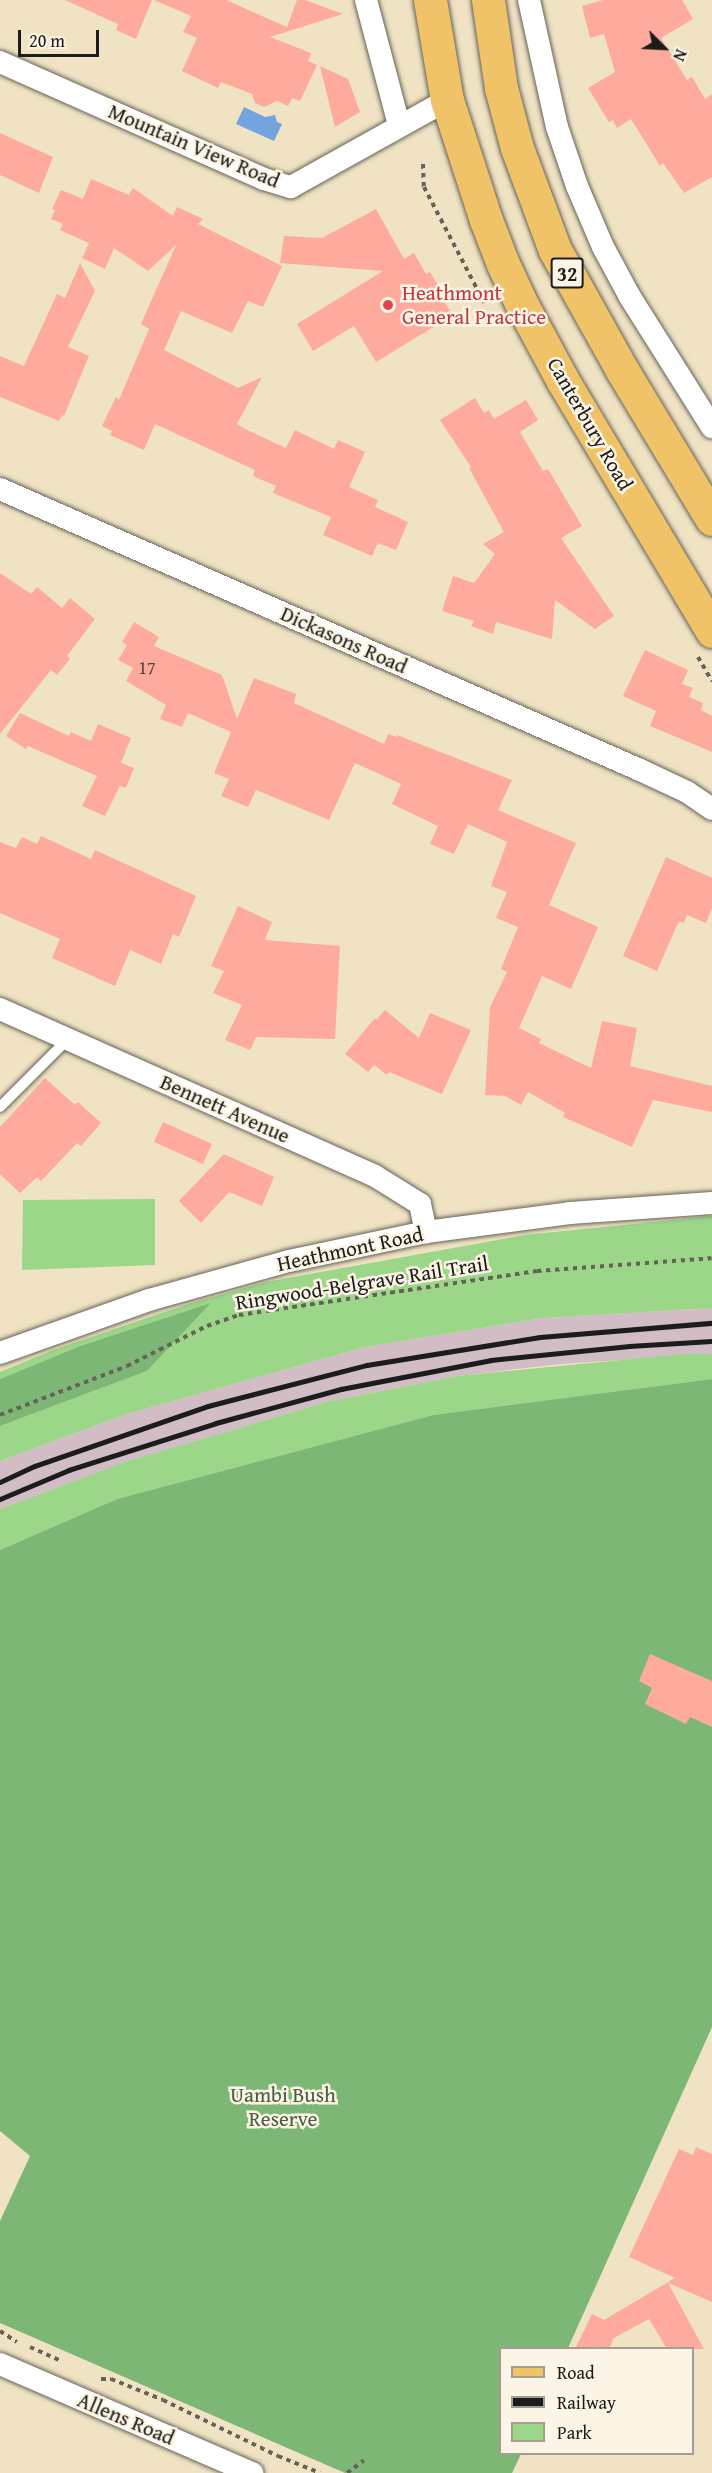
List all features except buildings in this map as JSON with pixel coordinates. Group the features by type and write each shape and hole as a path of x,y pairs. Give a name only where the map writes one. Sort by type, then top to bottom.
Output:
{"main road":[{"name":"Canterbury Road","path":"430,0 447,100 486,220 521,303 563,381 712,631"},
{"name":"32","path":"488,0 501,88 517,148 555,250 602,336 712,519"}],"street":[{"path":"366,0 399,125"},
{"path":"529,0 557,127 585,206 603,247 630,297 712,427"},
{"name":"Mountain View Road","path":"0,62 264,179 291,187 447,100"},
{"name":"Dickasons Road","path":"0,489 687,792 712,809"},
{"name":"Dickasons Road","path":"687,792 712,795"},
{"name":"Bennett Avenue","path":"0,1009 375,1176 420,1204 426,1232"},
{"name":"Heathmont Road","path":"0,1353 149,1300 289,1261 426,1232 570,1213 712,1203"},
{"name":"Allens Road","path":"0,2364 252,2473"}],"lane":[{"path":"0,1107 68,1039"}],"path":[{"name":"Ringwood-Belgrave Rail Trail","path":"0,1415 127,1366 207,1326 238,1315 281,1311 537,1271 712,1258"},
{"path":"0,2331 20,2343 67,2363"},
{"path":"94,2376 111,2379 164,2400 278,2456 320,2473"},
{"path":"346,2473 364,2460"}],"shaded area":[{"path":"712,1308 712,1354 561,1364 457,1376 326,1402 126,1462 0,1509 0,1461 127,1414 365,1347 543,1318"}],"green space":[{"path":"155,1199 155,1265 22,1270 23,1200"},
{"path":"712,1216 712,1308 543,1318 365,1347 127,1414 0,1461 0,1426 147,1371 210,1304 80,1346 0,1379 0,1372 53,1350 188,1304 266,1282 525,1235"},
{"path":"211,1303 147,1371 0,1426 0,1379 80,1346"},
{"path":"683,1354 712,1354 712,1379 433,1415 117,1499 0,1550 0,1509 125,1462 326,1402 457,1376"},
{"name":"Uambi Bush Reserve","path":"712,1379 712,2027 568,2347 499,2347 499,2455 521,2455 512,2473 345,2473 0,2323 0,2221 30,2156 0,2131 0,1550 117,1499 433,1415"}],"water":[{"path":"244,107 265,117 275,115 277,122 282,124 274,141 236,124"}],"railway":[{"path":"0,1482 35,1466 208,1406 367,1365 540,1337 712,1323"},
{"path":"0,1499 69,1470 216,1423 341,1389 491,1360 629,1346 712,1341"}],"place":[{"name":"Heathmont General Practice","path":"388,305"}]}
